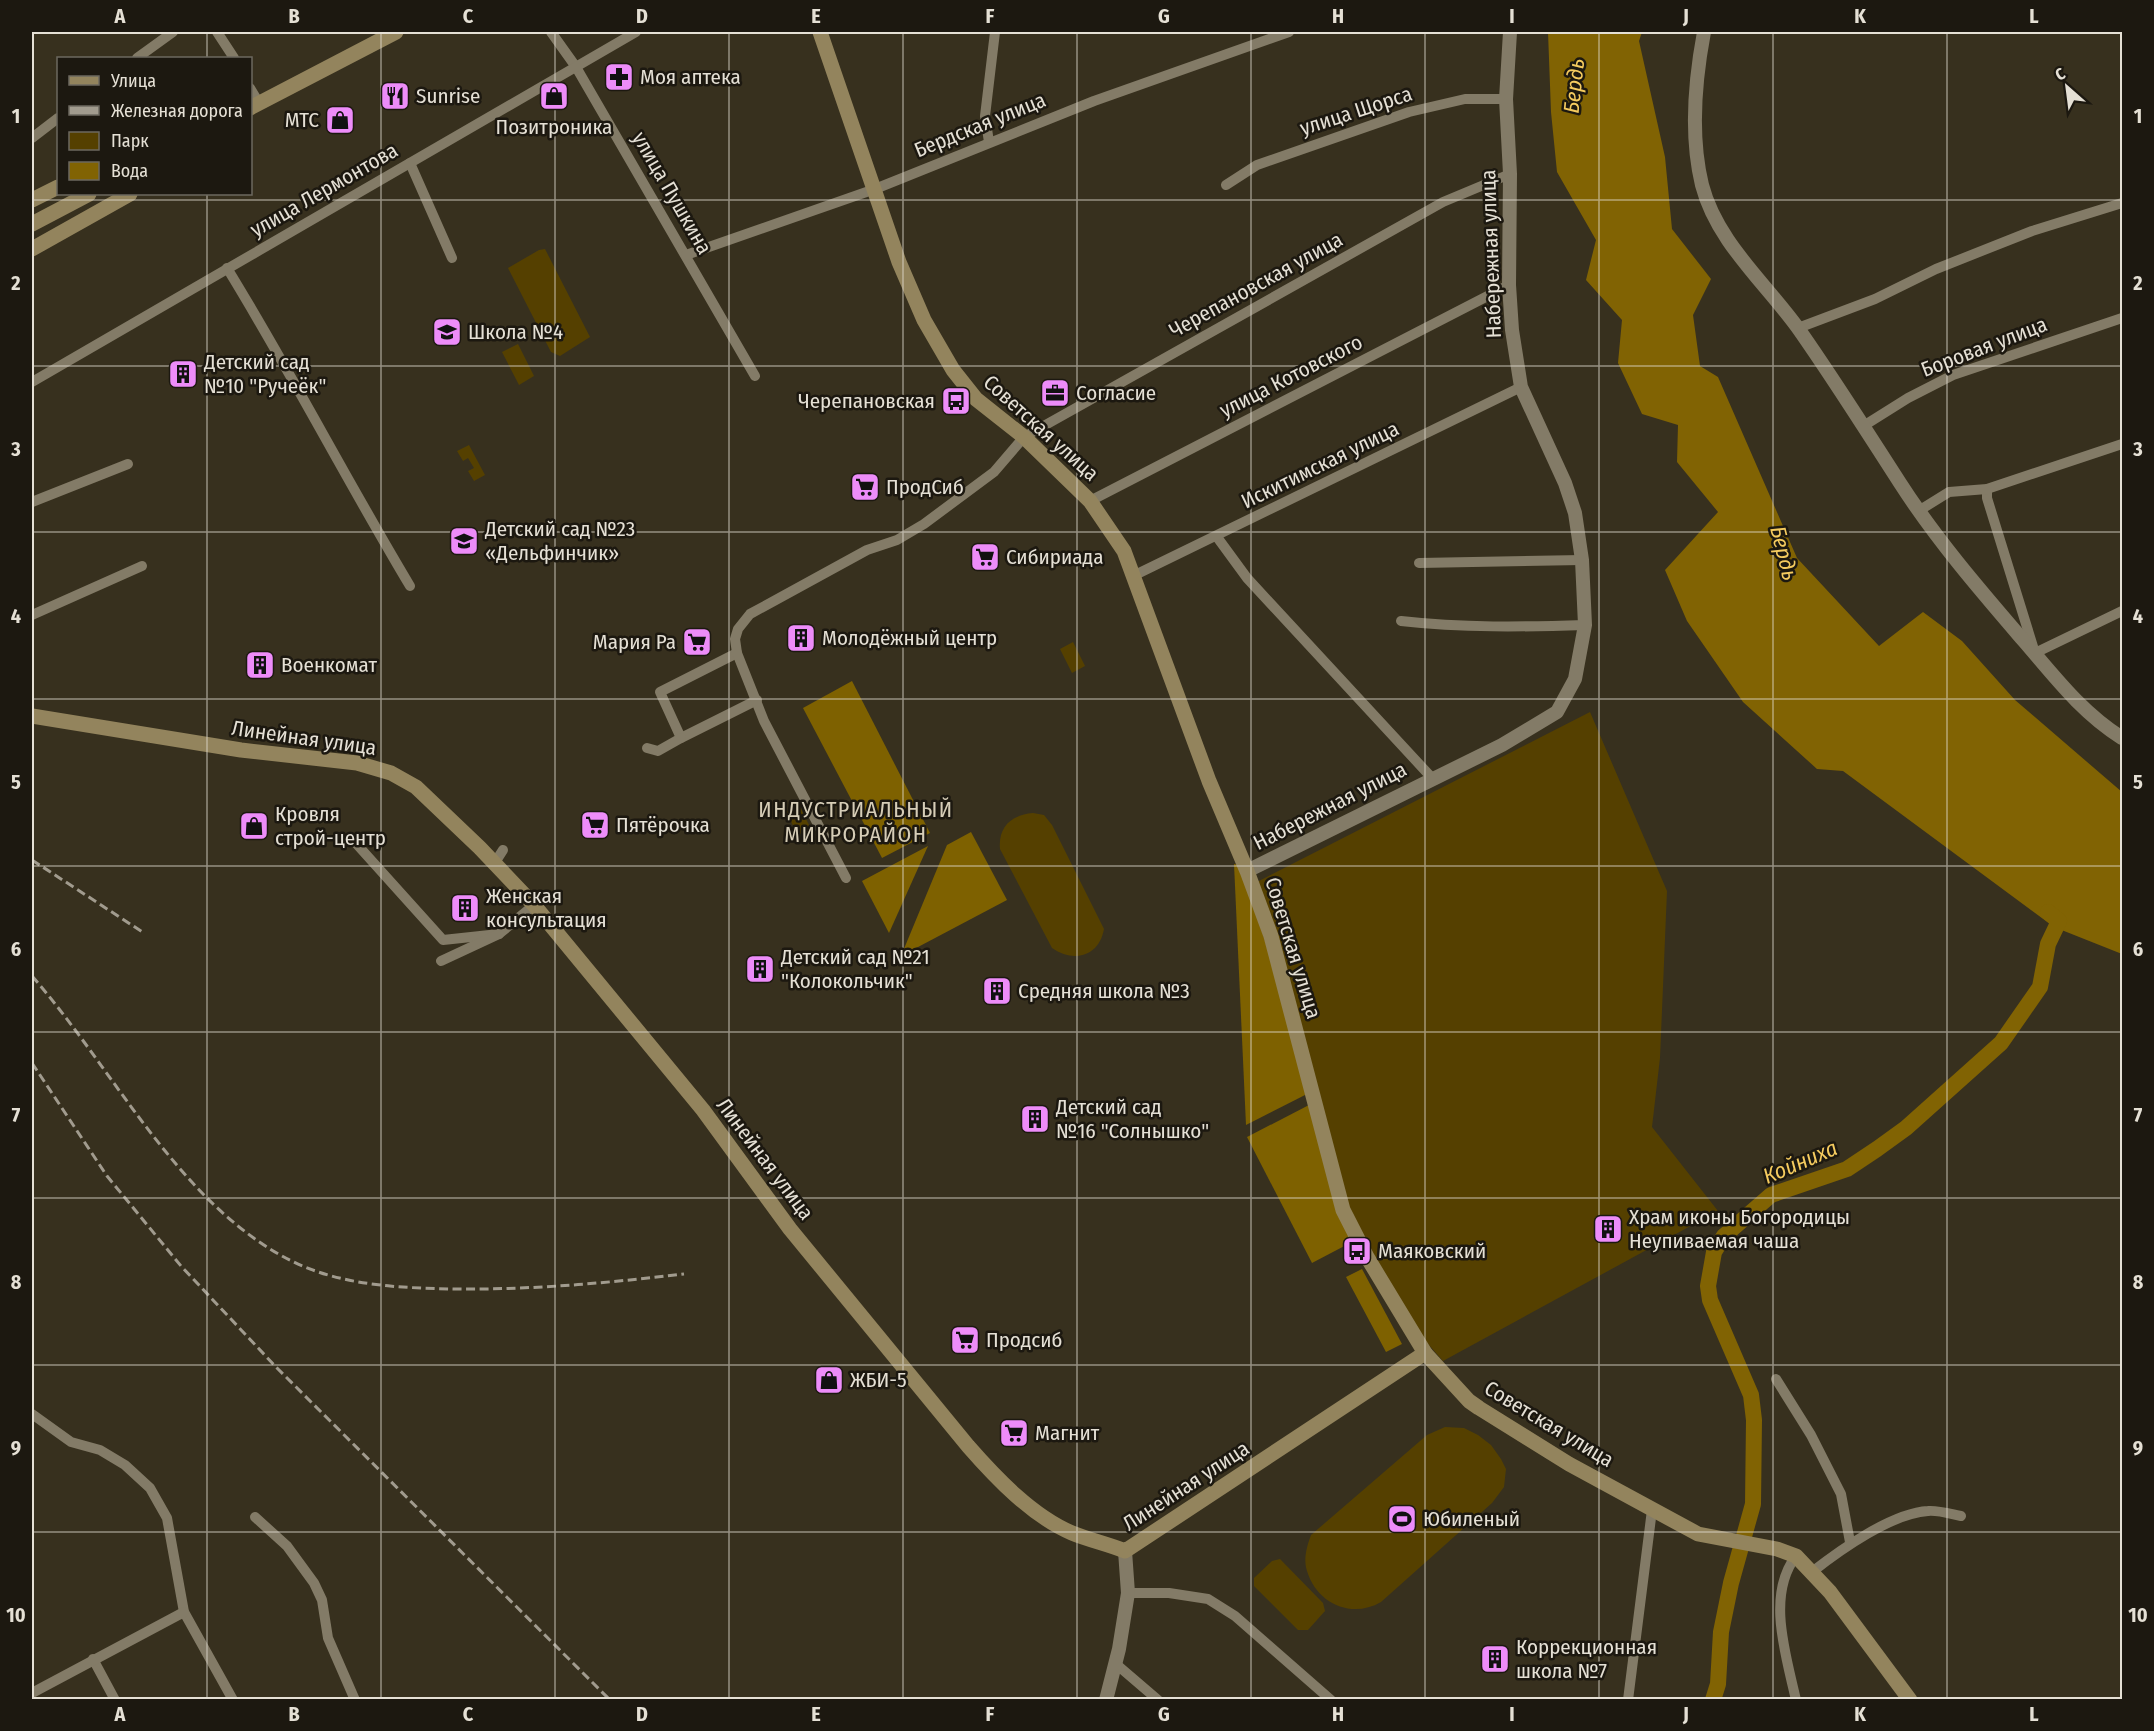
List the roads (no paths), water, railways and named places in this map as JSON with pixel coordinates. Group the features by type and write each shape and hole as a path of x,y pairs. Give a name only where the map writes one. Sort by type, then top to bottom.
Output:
{"main road":[{"path":"255,105 396,32"},
{"name":"Советская улица","path":"820,32 899,262 924,320 953,370 976,399 1024,437 1090,501 1124,551 1135,575 1212,789 1247,871 1271,936 1343,1210 1372,1266 1425,1353 1474,1405 1569,1464 1652,1510 1698,1534 1777,1549 1796,1556 1812,1572 1889,1668 1910,1700"},
{"path":"32,200 57,188"},
{"path":"32,224 88,195"},
{"path":"32,249 128,195"},
{"name":"Линейная улица","path":"32,716 241,750 328,758 377,768 403,778 416,787 534,905 703,1110 790,1229 988,1468 1043,1516 1071,1533 1125,1551 1425,1353"}],"street":[{"path":"138,57 173,32"},
{"path":"218,32 233,57"},
{"name":"улица Пушкина","path":"551,32 576,67 755,376"},
{"name":"улица Лермонтова","path":"32,382 636,32"},
{"path":"989,142 985,116 995,32"},
{"name":"Бердская улица","path":"686,255 875,189 1094,101 1289,32"},
{"name":"Набережная улица","path":"1247,871 1502,745 1557,712 1575,679 1585,625 1582,560 1575,513 1565,483 1521,387 1512,330 1509,285 1510,174 1506,99 1510,32"},
{"path":"1704,32 1698,63 1695,123 1702,185 1716,220 1742,258 1798,328 1865,425 1901,484 1967,575 2094,720 2122,738"},
{"name":"улица Щорса","path":"1226,185 1257,165 1409,112 1465,99 1506,99"},
{"path":"32,138 57,119"},
{"path":"410,163 452,258"},
{"name":"Черепановская улица","path":"737,653 735,639 738,630 750,614 867,550 897,540 924,524 993,472 1024,437 1443,202 1510,174"},
{"path":"1798,328 1875,299 1936,269 2032,231 2122,203"},
{"path":"227,268 283,360 321,432 410,586"},
{"name":"улица Котовского","path":"1090,501 1509,285"},
{"name":"Боровая улица","path":"1865,425 1908,398 1953,375 2122,318"},
{"name":"Искитимская улица","path":"1135,575 1521,387"},
{"path":"1920,510 1949,492 1987,489 2122,444"},
{"path":"32,502 128,464"},
{"path":"1987,489 1987,498 2035,653"},
{"name":"Набережная улица","path":"1217,537 1247,578 1432,778"},
{"path":"1419,563 1582,560"},
{"path":"32,615 142,566"},
{"path":"2035,653 2122,612"},
{"path":"1401,621 1455,627 1501,628 1585,625"},
{"path":"681,738 660,692 737,653 764,721 846,878"},
{"path":"646,748 658,751 757,700"},
{"path":"353,840 442,940 499,934"},
{"path":"494,864 503,850"},
{"path":"441,961 499,934 534,905"},
{"path":"1776,1378 1811,1435 1841,1494 1850,1542"},
{"path":"32,1414 71,1442 100,1450 125,1465 150,1488 167,1518 184,1612 232,1700"},
{"path":"1628,1700 1652,1510"},
{"path":"1812,1572 1850,1542 1896,1521 1928,1510 1961,1516"},
{"path":"255,1517 287,1546 314,1583 322,1600 328,1638 355,1700"},
{"path":"1106,1700 1116,1664 1128,1593 1125,1551"},
{"path":"1796,1556 1788,1566 1781,1584 1783,1642 1796,1700"},
{"path":"1128,1593 1169,1593 1208,1599 1235,1616 1331,1700"},
{"path":"32,1693 184,1612"},
{"path":"93,1659 115,1700"},
{"path":"1116,1664 1158,1700"}],"water":[{"name":"Бердь","path":"1548,32 1642,32 1639,41 1665,157 1672,229 1711,279 1693,315 1700,366 1718,377 1797,558 1879,646 1923,612 1962,641 2015,700 2122,792 2122,954 2054,927 1843,771 1817,769 1743,702 1687,621 1665,570 1718,512 1677,462 1678,425 1642,414 1618,363 1622,320 1586,280 1596,240 1557,172 1551,112"}],"waterway":[{"name":"Койниха","path":"1713,1700 1718,1684 1721,1632 1731,1583 1753,1504 1754,1420 1751,1395 1710,1300 1708,1286 1714,1252 1724,1236 1771,1195 1847,1169 1906,1128 2001,1043 2040,987 2048,944 2059,921 2048,912"}],"railway":[{"path":"32,860 144,933"},
{"path":"32,976 182,1171 228,1218 265,1246 291,1261 323,1273 359,1282 434,1289 540,1287 684,1274"},
{"path":"32,1063 107,1176 181,1266 276,1367 610,1700"}],"place":[{"name":"Моя аптека","path":"619,77"},
{"name":"Sunrise","path":"395,96"},
{"name":"Позитроника","path":"554,96"},
{"name":"МТС","path":"340,120"},
{"name":"Школа №4","path":"447,332"},
{"name":"Детский сад №10 \"Ручеёк\"","path":"183,374"},
{"name":"Согласие","path":"1055,393"},
{"name":"Черепановская","path":"956,401"},
{"name":"ПродСиб","path":"865,487"},
{"name":"Детский сад №23 «Дельфинчик»","path":"464,541"},
{"name":"Сибириада","path":"985,557"},
{"name":"Молодёжный центр","path":"801,638"},
{"name":"Мария Ра","path":"697,642"},
{"name":"Военкомат","path":"260,665"},
{"name":"Пятёрочка","path":"595,825"},
{"name":"Кровля строй-центр","path":"254,826"},
{"name":"Женская консультация","path":"465,908"},
{"name":"Детский сад №21 \"Колокольчик\"","path":"760,969"},
{"name":"Средняя школа №3","path":"997,991"},
{"name":"Детский сад №16 \"Солнышко\"","path":"1035,1119"},
{"name":"Храм иконы Богородицы Неупиваемая чаша","path":"1608,1229"},
{"name":"Маяковский","path":"1357,1251"},
{"name":"Продсиб","path":"965,1340"},
{"name":"ЖБИ-5","path":"829,1380"},
{"name":"Магнит","path":"1014,1433"},
{"name":"Юбиленый","path":"1402,1519"},
{"name":"Коррекционная школа №7","path":"1495,1659"}],"district":[{"name":"ИНДУСТРИАЛЬНЫЙ МИКРОРАЙОН","path":"856,822"}]}
